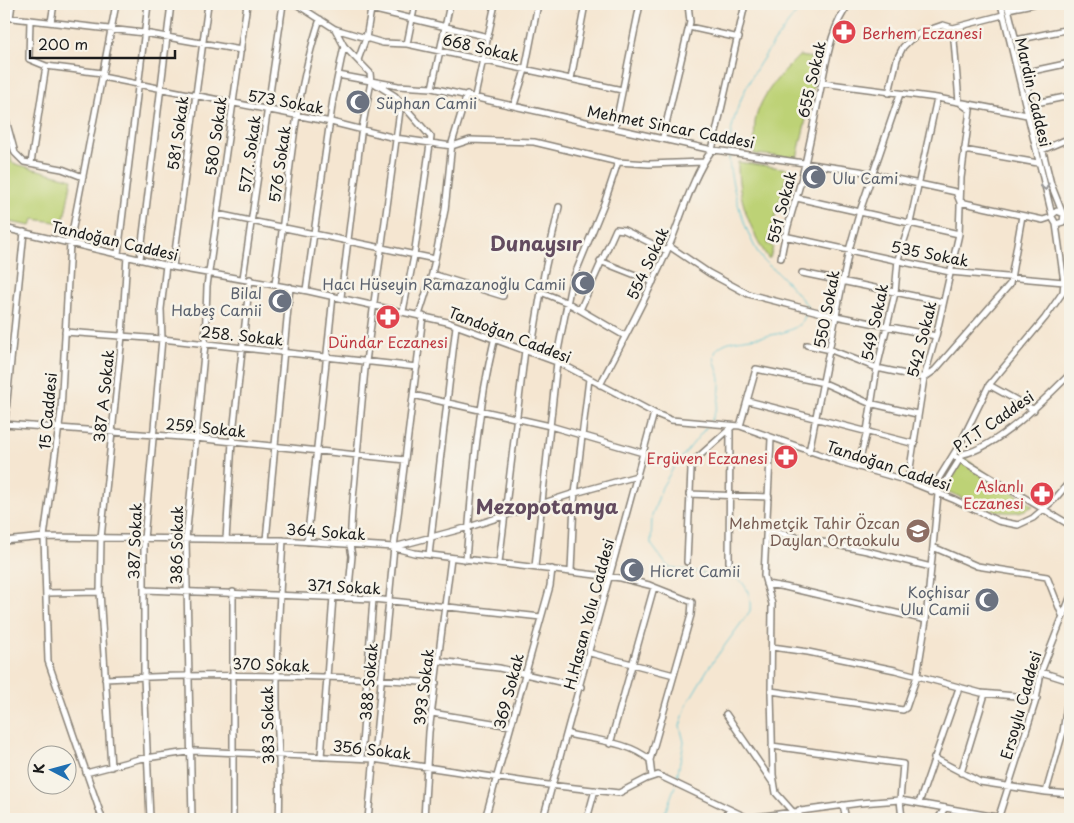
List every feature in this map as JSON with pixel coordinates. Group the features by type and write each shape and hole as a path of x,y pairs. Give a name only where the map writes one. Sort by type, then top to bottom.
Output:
{"street":[{"path":"12,4 7,17 166,36 240,50"},
{"path":"51,22 54,4"},
{"name":"15 Caddesi","path":"101,815 48,661 44,537 59,427 70,244 116,4"},
{"path":"118,254 148,4"},
{"path":"140,259 171,4"},
{"name":"581 Sokak","path":"173,267 208,4"},
{"name":"580 Sokak","path":"209,273 247,4"},
{"name":"577. Sokak","path":"243,278 283,4"},
{"path":"296,4 335,29 344,46 370,73 371,82 362,130 341,298"},
{"path":"407,44 415,4"},
{"path":"432,88 450,4"},
{"path":"475,96 495,4"},
{"path":"514,105 525,70 538,4"},
{"path":"571,79 585,4"},
{"path":"615,127 640,4"},
{"path":"663,138 689,27 690,12 688,4"},
{"path":"712,150 739,38 745,4"},
{"name":"655 Sokak","path":"805,163 830,43 842,12 849,4"},
{"name":"Mardin Caddesi","path":"1001,4 1052,216"},
{"path":"1008,6 1033,4"},
{"path":"358,60 366,38 371,6 411,20 488,37"},
{"name":"Mardin Caddesi","path":"1008,6 1030,104 1055,200 1065,218 1063,222"},
{"path":"889,93 896,59 903,47 920,33 943,25 953,28 1003,15"},
{"name":"576 Sokak","path":"275,284 299,115 313,40 320,19"},
{"path":"30,20 29,59 46,66 31,163"},
{"path":"689,27 739,38"},
{"path":"953,28 959,102"},
{"name":"668 Sokak","path":"335,29 383,42 407,44 622,90"},
{"path":"1016,40 1070,29"},
{"path":"306,290 316,233 330,122 344,46"},
{"path":"1023,72 1070,63"},
{"name":"573 Sokak","path":"46,66 102,75 268,111 299,115 395,138 452,146 470,140 534,142 618,162 649,164 703,162"},
{"name":"Mehmet Sincar Caddesi","path":"338,75 371,82 432,88 467,94 712,150 873,174 956,192 960,202 1043,220 1052,216"},
{"path":"371,82 401,103 431,137 414,256 403,311"},
{"path":"822,83 937,98 1027,116"},
{"name":"388 Sokak","path":"368,819 394,547 417,367 421,316 445,210 452,146 467,94"},
{"name":"550 Sokak","path":"809,452 838,315 849,250 860,211 900,94"},
{"path":"1030,104 1070,96"},
{"name":"549 Sokak","path":"858,467 867,431 877,368 895,292 898,259 910,223 937,98"},
{"name":"542 Sokak","path":"908,481 924,378 936,336 959,234 964,150 970,110 959,102"},
{"path":"348,598 352,556 350,545 366,360 401,103"},
{"path":"4,113 15,153 24,162 62,168 83,177"},
{"path":"1042,150 1070,138"},
{"name":"554 Sokak","path":"600,385 668,249 703,162 712,150"},
{"path":"964,150 1038,162"},
{"path":"534,567 557,362 571,284 605,201 618,162"},
{"name":"551 Sokak","path":"780,258 784,236 797,198 805,163"},
{"path":"797,198 959,234"},
{"path":"531,352 540,292 560,208"},
{"path":"930,491 951,454 961,442 989,385 1045,318 1063,292 1064,282 1056,224 1052,216 1056,211 1062,212"},
{"path":"217,214 435,259"},
{"path":"807,345 831,350 877,368 924,378 935,370 1010,284 1013,277 1022,216"},
{"path":"1056,224 1063,222 1070,226"},
{"name":"Tandoğan Caddesi","path":"4,228 173,267 250,279 403,311 456,326 557,362 654,414 671,420 708,423 732,428 740,426 770,439 809,452 908,481 998,521 1018,525 1033,518 1042,510"},
{"path":"580,310 600,261 616,229 619,228 668,249 748,294 826,314 936,336"},
{"path":"4,430 24,232"},
{"name":"535 Sokak","path":"784,236 898,259 950,272 1064,282"},
{"name":"387 A Sokak","path":"111,767 100,592 101,538 122,336 127,256"},
{"path":"600,261 652,282"},
{"name":"387 Sokak","path":"150,819 144,677 144,539 162,339 161,309 166,265"},
{"name":"386 Sokak","path":"192,819 186,539 209,273"},
{"path":"802,273 943,302"},
{"path":"432,274 503,296"},
{"path":"226,540 232,442 250,279"},
{"path":"1064,282 1070,289"},
{"path":"266,540 290,287"},
{"path":"540,292 568,303 625,336"},
{"path":"307,542 333,296"},
{"path":"429,555 456,326"},
{"name":"258. Sokak","path":"65,332 162,339 417,367"},
{"path":"466,560 472,477 494,341"},
{"path":"499,563 525,350"},
{"path":"740,426 756,369 824,383 870,403 917,414"},
{"name":"P.T.T Caddesi","path":"938,494 958,459 963,454 974,452 1034,410 1070,374"},
{"path":"571,571 575,493 589,379"},
{"path":"989,385 1034,410"},
{"path":"413,395 550,426 643,453"},
{"path":"748,401 915,444"},
{"name":"H.Hasan Yolu Caddesi","path":"543,819 581,687 654,414"},
{"name":"259. Sokak","path":"4,424 195,438 405,460"},
{"path":"687,562 691,469 696,459 711,444 732,428"},
{"path":"729,562 732,428"},
{"path":"770,439 769,497 764,576 772,604 772,746 776,793 792,811"},
{"path":"951,454 1070,525"},
{"name":"364 Sokak","path":"4,541 44,537 283,540 394,547 504,517 575,493 637,476"},
{"path":"1042,510 1070,481"},
{"path":"689,494 769,497"},
{"path":"771,691 903,710 906,708 917,676 926,620 938,494"},
{"path":"767,531 867,551 931,567"},
{"name":"383 Sokak","path":"279,819 278,676 283,540"},
{"path":"394,547 429,555 611,577 654,587 692,602 691,614 650,760 652,777 658,775 748,819 843,804 900,800 1008,819"},
{"path":"933,547 978,566 1047,578 1062,616"},
{"name":"393 Sokak","path":"424,819 432,713 451,558"},
{"name":"369 Sokak","path":"485,819 498,778 552,569"},
{"path":"766,584 785,586 926,620"},
{"path":"610,744 654,587"},
{"name":"371 Sokak","path":"145,590 188,590 389,600 446,608 541,617"},
{"path":"46,593 100,592"},
{"path":"233,592 233,819"},
{"path":"321,757 333,598"},
{"name":"Ersoylu Caddesi","path":"999,818 1037,698 1041,672 1070,598"},
{"path":"360,758 373,599"},
{"path":"772,648 808,652 917,676 985,694 1037,698"},
{"path":"590,653 674,675"},
{"path":"439,661 525,673 581,687"},
{"path":"1041,672 1070,683 1063,732 1046,792"},
{"name":"370 Sokak","path":"105,679 188,674 234,674 366,678 436,683"},
{"path":"920,803 959,688"},
{"path":"961,773 985,694"},
{"path":"432,713 511,726"},
{"path":"726,714 775,785"},
{"path":"568,734 642,753 650,760"},
{"path":"772,746 903,764 900,800 902,819"},
{"name":"356 Sokak","path":"86,773 148,758 192,752 233,751 374,759 553,786 619,793 652,777"},
{"path":"934,758 980,782 1070,794"},
{"path":"587,819 595,790"},
{"path":"843,804 846,819"},
{"path":"938,819 944,808"},
{"path":"721,819 730,810"},
{"path":"799,810 799,819"}],"green space":[{"path":"799,56 820,59 797,158 754,154 755,122 761,103 778,78"},
{"path":"4,139 7,140 12,163 72,179 64,219 56,222 33,219 31,226 4,221"},
{"path":"738,162 789,169 767,244 773,247 770,258 768,258 750,224 742,200"},
{"path":"960,455 1033,506 1022,511 999,511 976,504 942,489"}],"waterway":[{"path":"729,150 737,109 745,90 766,54 803,4"},
{"path":"729,154 735,194 745,225 757,251 763,260 794,290 807,305 807,308"},
{"path":"710,422 717,408 720,392 720,381 714,357 718,348 733,341 771,335 795,328 802,321 806,312"},
{"path":"676,782 684,742 680,726 687,704 709,667 750,611 749,594 739,579 668,567 651,544 652,516 662,487 674,467 708,425"},
{"path":"660,819 666,810 675,786"}],"place":[{"name":"Berhem Eczanesi","path":"844,32"},
{"name":"Süphan Camii","path":"358,102"},
{"name":"Ulu Cami","path":"814,177"},
{"name":"Hacı Hüseyin Ramazanoğlu Camii","path":"583,283"},
{"name":"Bilal Habeş Camii","path":"280,301"},
{"name":"Dündar Eczanesi","path":"388,317"},
{"name":"Ergüven Eczanesi","path":"786,457"},
{"name":"Aslanlı Eczanesi","path":"1042,494"},
{"name":"Mehmetçik Tahir Özcan Daylan Ortaokulu","path":"918,531"},
{"name":"Hicret Camii","path":"632,570"},
{"name":"Koçhisar Ulu Camii","path":"987,600"}],"district":[{"name":"Dunaysır","path":"536,243"},
{"name":"Mezopotamya","path":"547,506"}]}
